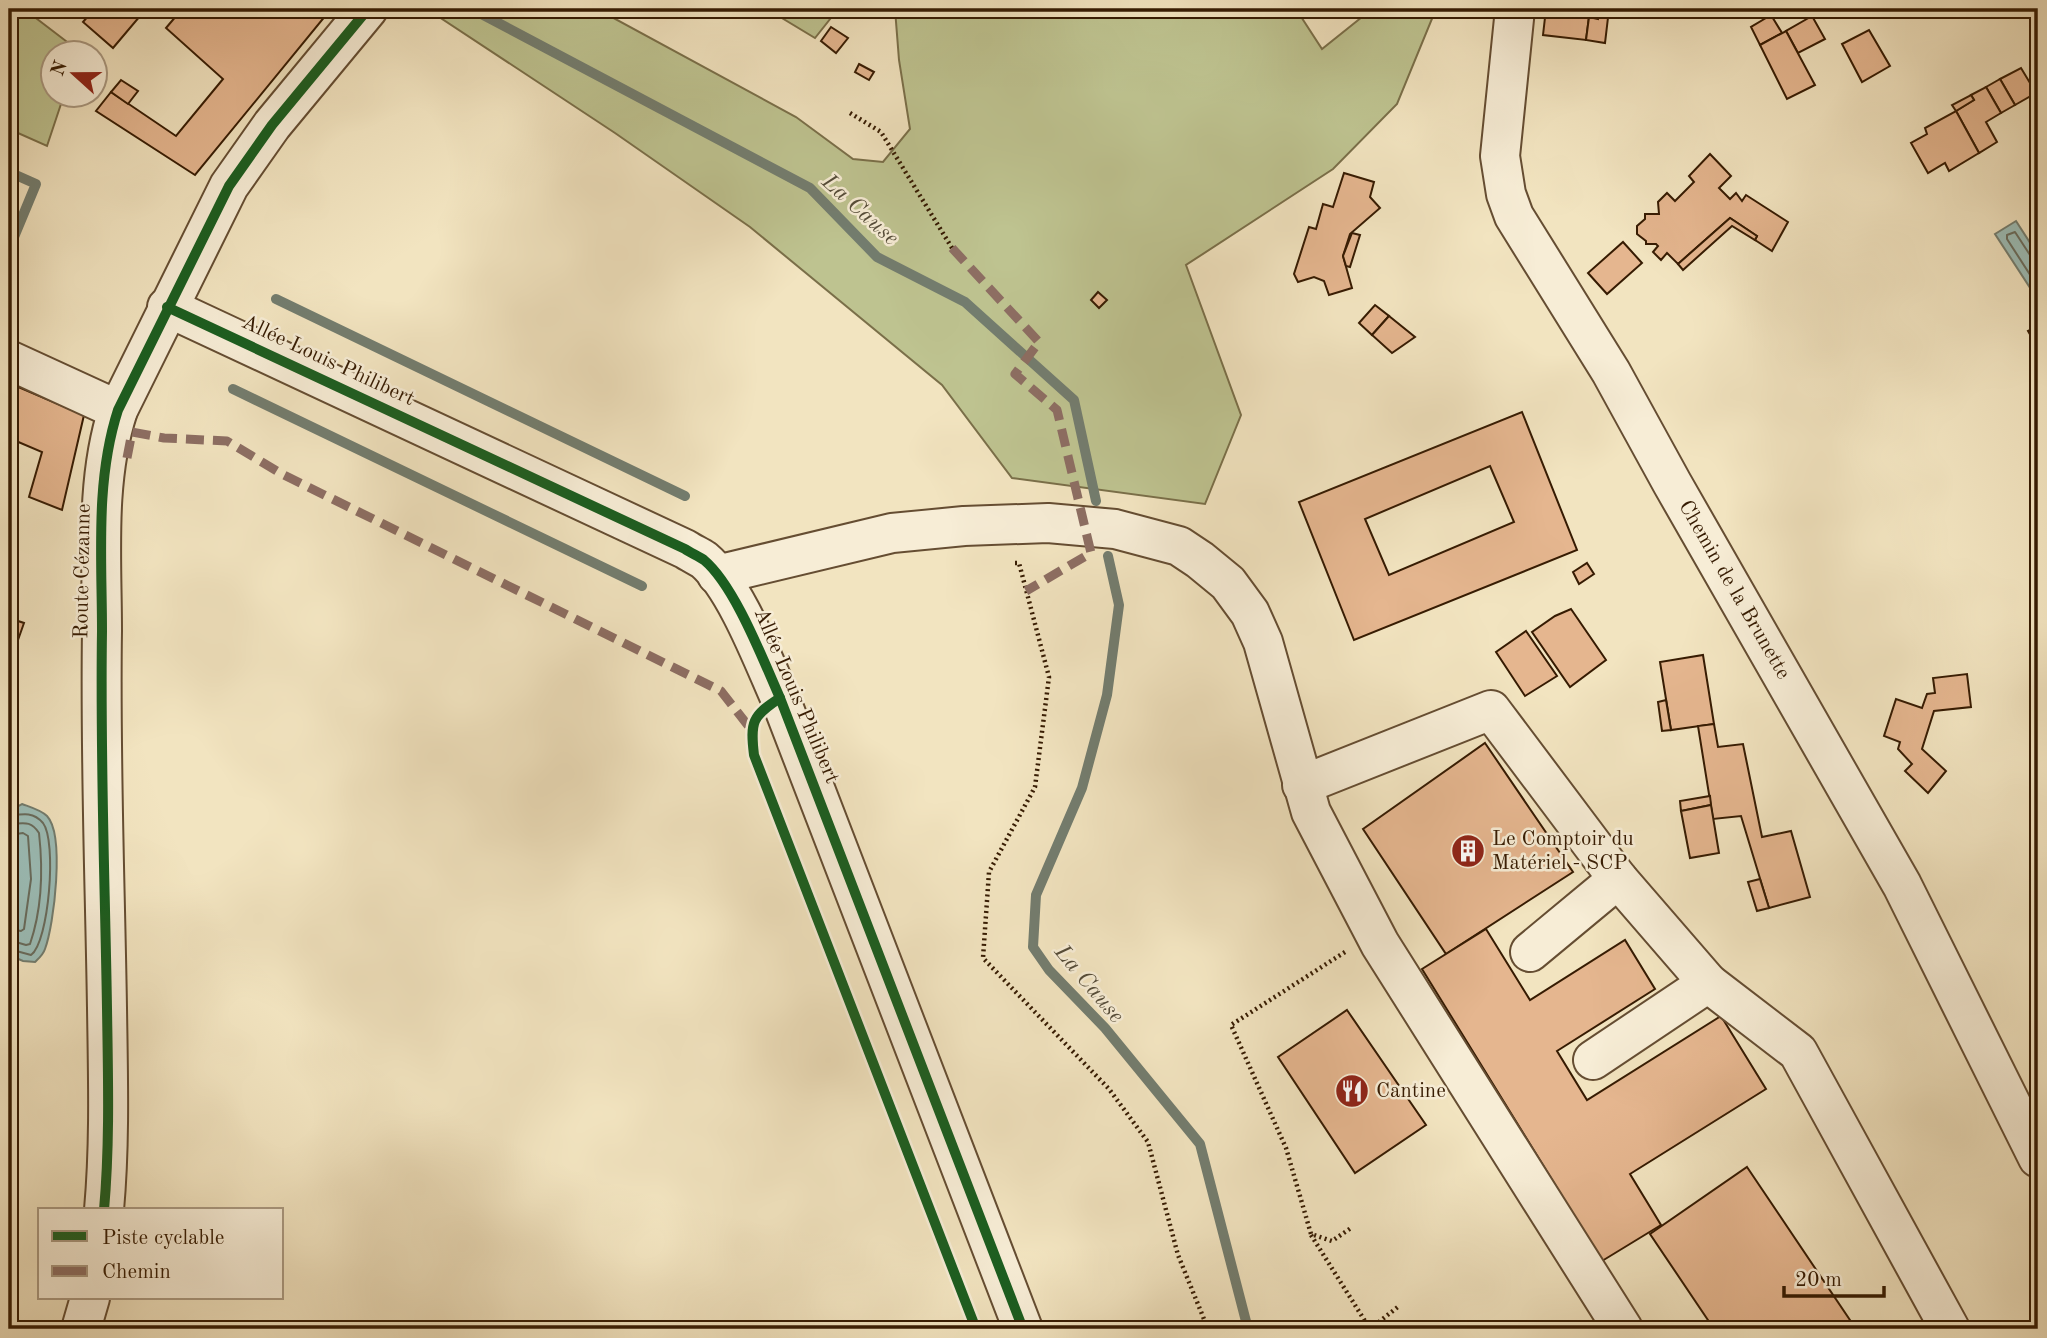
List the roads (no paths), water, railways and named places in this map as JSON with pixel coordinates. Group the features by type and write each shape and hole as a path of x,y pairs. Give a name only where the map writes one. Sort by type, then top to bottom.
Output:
{"street":[{"name":"Route Cézanne","path":"104,1208 108,1097 101,687 104,472 118,410 229,186 245,160 368,9"},
{"name":"Chemin de la Brunette","path":"1515,9 1500,156 1506,194 1514,216 1611,372 1902,885 2038,1158"},
{"name":"Allée Louis Philibert","path":"167,307 685,549 703,560 717,575 742,615 780,698 1023,1329"},
{"path":"9,360 118,410"},
{"path":"717,575 892,533 964,526 1048,523 1115,530 1179,546 1228,583 1250,613 1263,642 1302,785 1311,812 1329,849 1380,944 1623,1329"},
{"path":"1302,785 1491,710 1618,878 1708,984 1797,1052 1950,1329"},
{"path":"1530,952 1618,878"},
{"path":"1593,1060 1708,984"},
{"path":"81,1329 89,1300"}],"water":[{"path":"2016,221 2038,255 2036,297 1995,234"},
{"path":"22,804 47,816 56,841 52,921 44,951 35,962 23,961 9,955 9,811"}],"waterway":[{"name":"La Cause","path":"472,9 810,188 877,257 965,302 1074,400 1096,501"},
{"path":"9,172 36,184 9,249"},
{"path":"276,299 685,496"},
{"path":"233,389 642,586"},
{"name":"La Cause","path":"1108,556 1119,605 1107,695 1082,788 1036,895 1033,947 1049,970 1105,1028 1200,1144 1248,1329"}],"place":[{"name":"Le Comptoir du Matériel - SCP","path":"1468,851"},
{"name":"Cantine","path":"1352,1091"}]}
